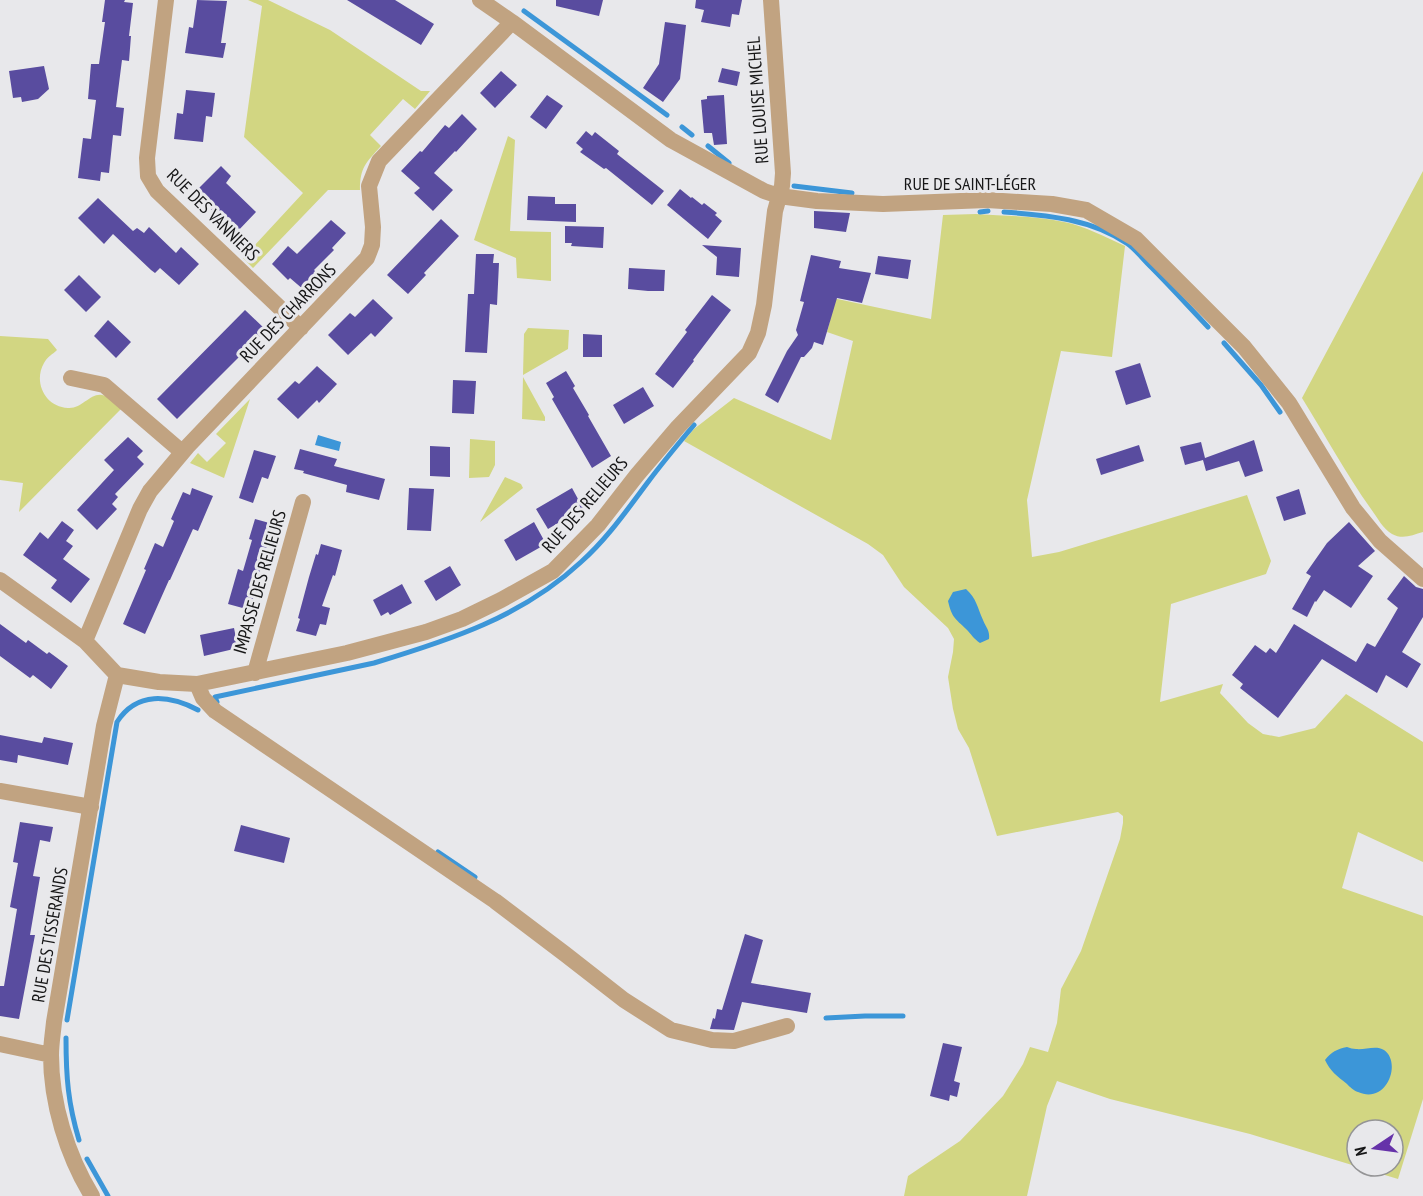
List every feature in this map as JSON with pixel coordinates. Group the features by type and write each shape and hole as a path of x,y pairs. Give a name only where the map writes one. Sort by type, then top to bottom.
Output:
{"street":[{"name":"RUE DES VANNIERS","path":"166,0 147,158 148,176 157,191 302,328"},
{"name":"RUE DE SAINT-LÉGER","path":"480,0 671,140 764,191 779,196 817,201 883,204 987,200 1052,204 1086,210 1136,239 1244,347 1289,403 1353,508 1380,541 1423,579"},
{"name":"RUE LOUISE MICHEL","path":"771,0 783,173 779,196"},
{"name":"RUE DES CHARRONS","path":"85,641 140,509 150,491 182,452 367,258 372,245 373,227 369,186 379,161 512,22"},
{"name":"RUE DES RELIEURS","path":"117,675 159,682 197,684 358,650 426,632 462,619 554,571 598,525 678,428 749,353 758,333 764,305 775,211 779,196"},
{"path":"71,378 104,385 182,452"},
{"name":"IMPASSE DES RELIEURS","path":"255,673 303,502"},
{"path":"0,580 85,641 117,675"},
{"name":"RUE DES TISSERANDS","path":"92,1196 70,1153 54,1088 51,1055 54,1022 105,726 117,675"},
{"path":"197,684 203,698 215,711 495,901 648,1017 671,1029 712,1040 734,1041 787,1026"},
{"path":"0,791 91,807"},
{"path":"0,1044 51,1055"}],"green space":[{"path":"248,0 268,0 330,30 421,91 430,91 415,109 403,99 370,135 381,146 365,166 361,176 360,190 328,190 253,268 243,258 303,193 244,137 262,6"},
{"path":"508,136 515,140 510,231 551,232 551,281 517,278 516,258 474,240"},
{"path":"1423,171 1423,532 1400,537 1389,532 1380,523 1302,398"},
{"path":"976,214 1053,220 1080,226 1125,246 1112,357 1061,351 1027,500 1032,557 1059,552 1247,495 1271,561 1266,574 1171,604 1160,702 1223,684 1220,693 1248,723 1263,734 1279,737 1315,728 1346,694 1423,742 1423,862 1358,832 1342,888 1423,916 1423,1099 1405,1157 1405,1118 1345,1118 1345,1163 1250,1134 1110,1099 1057,1081 1047,1106 1027,1196 904,1196 908,1176 960,1141 1003,1096 1023,1064 1030,1047 1048,1052 1057,1023 1061,989 1081,951 1120,839 1123,816 1118,812 997,836 969,748 958,729 953,709 948,677 954,639 948,628 904,587 883,555 868,544 684,441 694,429 734,398 831,440 853,341 827,332 830,321 828,297 931,319 943,215"},
{"path":"528,328 569,330 568,349 523,375 524,334"},
{"path":"0,336 48,339 57,350 45,361 40,378 43,392 53,403 60,407 73,408 94,396 102,395 121,409 19,512 23,483 0,480"},
{"path":"523,377 545,417 545,421 522,419"},
{"path":"250,399 224,478 190,463 198,453 207,462 226,443 216,434"},
{"path":"470,439 495,441 495,465 489,477 469,478"},
{"path":"505,477 521,484 523,488 480,522"}],"water":[{"path":"318,435 341,442 339,451 315,445"},
{"path":"966,589 975,600 988,631 989,639 980,643 954,617 948,601 953,592"},
{"path":"1347,1047 1384,1050 1392,1063 1389,1080 1384,1088 1377,1093 1358,1092 1337,1076 1325,1060 1334,1051"}],"building":[{"path":"105,0 125,0 124,2 133,3 129,61 122,60 116,107 124,108 121,136 113,135 109,173 101,172 100,181 78,178 83,138 91,139 96,100 88,99 91,64 99,64 105,22 102,22"},
{"path":"197,0 227,1 221,43 226,43 223,58 185,53 189,27 193,28"},
{"path":"347,0 395,0 434,24 421,45"},
{"path":"556,0 603,0 599,16 556,6"},
{"path":"696,0 742,0 739,15 732,14 730,27 701,22 704,10 695,8"},
{"path":"665,22 686,25 680,79 663,102 643,88 659,64"},
{"path":"44,66 49,89 38,99 22,102 21,97 13,98 9,71"},
{"path":"722,68 740,72 737,86 718,82"},
{"path":"501,71 517,85 495,108 480,93"},
{"path":"186,90 215,93 212,117 206,116 203,142 174,139 177,113 183,114"},
{"path":"547,95 563,106 546,129 530,117"},
{"path":"724,95 727,144 714,145 712,133 704,133 701,100 707,99 707,96"},
{"path":"462,114 477,129 434,173 453,190 433,211 414,193 420,188 401,171 420,151 422,152 445,125 449,128"},
{"path":"586,131 592,136 595,132 619,151 617,154 664,191 652,205 606,168 604,169 580,152 583,149 576,143"},
{"path":"221,166 231,176 226,183 256,212 236,233 194,193"},
{"path":"680,189 702,205 704,203 717,213 715,215 722,221 708,239 667,205"},
{"path":"528,196 555,197 555,204 576,204 576,222 527,220"},
{"path":"98,198 133,231 137,228 144,233 149,227 176,253 181,247 199,264 179,285 160,268 155,273 151,270 113,234 104,244 78,218"},
{"path":"814,211 850,213 846,232 814,228"},
{"path":"441,219 459,236 424,273 426,275 408,294 387,275"},
{"path":"331,220 346,233 332,248 334,250 314,270 319,275 304,290 290,278 288,280 272,264 288,246 297,254"},
{"path":"565,226 604,227 603,248 571,246 572,243 565,243"},
{"path":"702,245 741,248 739,277 716,275 717,257"},
{"path":"476,254 494,254 493,263 499,263 497,305 490,304 487,353 465,352 468,294 474,294"},
{"path":"811,255 841,261 839,268 871,273 862,303 837,298 823,345 814,342 812,348 804,357 801,357 778,403 765,395 787,351 798,335 796,330 804,302 800,301"},
{"path":"878,256 911,260 908,279 875,274"},
{"path":"629,268 665,270 664,291 628,289"},
{"path":"79,275 101,297 86,312 64,290"},
{"path":"712,295 731,310 673,388 655,374"},
{"path":"373,299 393,318 375,337 371,333 348,355 328,335 350,313 355,317"},
{"path":"245,310 266,330 177,419 157,399"},
{"path":"108,320 131,342 116,358 94,336"},
{"path":"583,334 602,335 602,357 583,357"},
{"path":"1140,363 1151,397 1126,405 1115,371"},
{"path":"317,366 337,384 319,403 317,400 298,419 277,399 295,381 299,384"},
{"path":"566,371 611,456 592,468 552,399 554,397 546,383"},
{"path":"453,380 476,381 474,414 452,413"},
{"path":"643,387 654,406 624,424 613,405"},
{"path":"128,437 143,451 137,457 144,464 115,494 118,497 112,504 117,509 97,530 77,510 114,470 104,460"},
{"path":"1254,440 1263,471 1245,477 1239,461 1206,471 1203,460 1185,465 1180,447 1201,442 1205,458"},
{"path":"1139,445 1144,461 1101,475 1096,459"},
{"path":"430,446 450,447 450,477 430,476"},
{"path":"300,449 337,459 334,466 385,479 379,500 346,492 347,485 294,469"},
{"path":"254,450 276,456 268,479 262,477 253,503 239,498"},
{"path":"192,488 213,496 198,531 193,529 145,634 123,624 155,543 163,547 174,521 171,519 183,492 190,495"},
{"path":"409,488 434,489 431,531 407,530"},
{"path":"572,488 583,508 548,529 536,509"},
{"path":"1299,489 1306,514 1284,521 1276,497"},
{"path":"255,519 273,524 256,595 254,595 250,610 228,604 238,569 243,571"},
{"path":"62,521 74,530 66,541 73,546 63,559 90,579 71,603 51,588 57,580 23,555 40,532 48,539"},
{"path":"534,522 546,544 516,561 504,540"},
{"path":"1349,522 1375,551 1358,566 1373,576 1351,608 1324,590 1307,617 1292,609 1311,576 1306,573 1327,543"},
{"path":"321,544 342,550 335,576 333,575 322,606 330,608 326,625 320,624 316,636 296,631 309,577"},
{"path":"450,566 461,585 436,601 424,581"},
{"path":"1404,576 1416,587 1423,589 1423,617 1402,652 1421,664 1407,688 1386,675 1377,693 1322,659 1278,718 1240,688 1243,684 1232,675 1255,645 1266,653 1270,648 1276,653 1294,624 1356,662 1367,643 1375,647 1398,608 1387,599"},
{"path":"402,584 412,603 390,615 388,612 381,616 373,600"},
{"path":"0,624 26,643 28,640 68,666 51,689 33,675 30,678 0,656"},
{"path":"234,628 238,648 204,656 200,635"},
{"path":"0,735 42,743 44,737 73,743 68,765 18,755 17,763 0,760"},
{"path":"20,822 53,827 50,842 40,840 33,876 40,877 30,935 35,935 19,1019 0,1016 0,986 4,986 17,909 10,907 18,863 13,862"},
{"path":"241,825 290,838 284,863 234,851"},
{"path":"745,934 763,940 751,983 811,993 807,1013 742,1002 734,1030 710,1029 717,1009 722,1010"},
{"path":"943,1043 962,1047 954,1081 960,1083 957,1097 950,1095 949,1101 930,1096"}],"waterway":[{"path":"524,11 667,115"},
{"path":"682,127 692,135"},
{"path":"708,146 729,163"},
{"path":"794,186 852,193"},
{"path":"980,212 988,211"},
{"path":"1004,212 1069,220 1114,236 1134,249 1208,327"},
{"path":"1224,343 1261,385 1280,412"},
{"path":"215,703 217,702 215,697 374,663 457,635 510,612 558,581 599,544 694,425"},
{"path":"67,1020 117,722 134,705 154,699 176,701 198,710"},
{"path":"438,852 475,877"},
{"path":"826,1018 903,1016"},
{"path":"66,1038 68,1090 79,1140"},
{"path":"87,1159 108,1196"}]}
